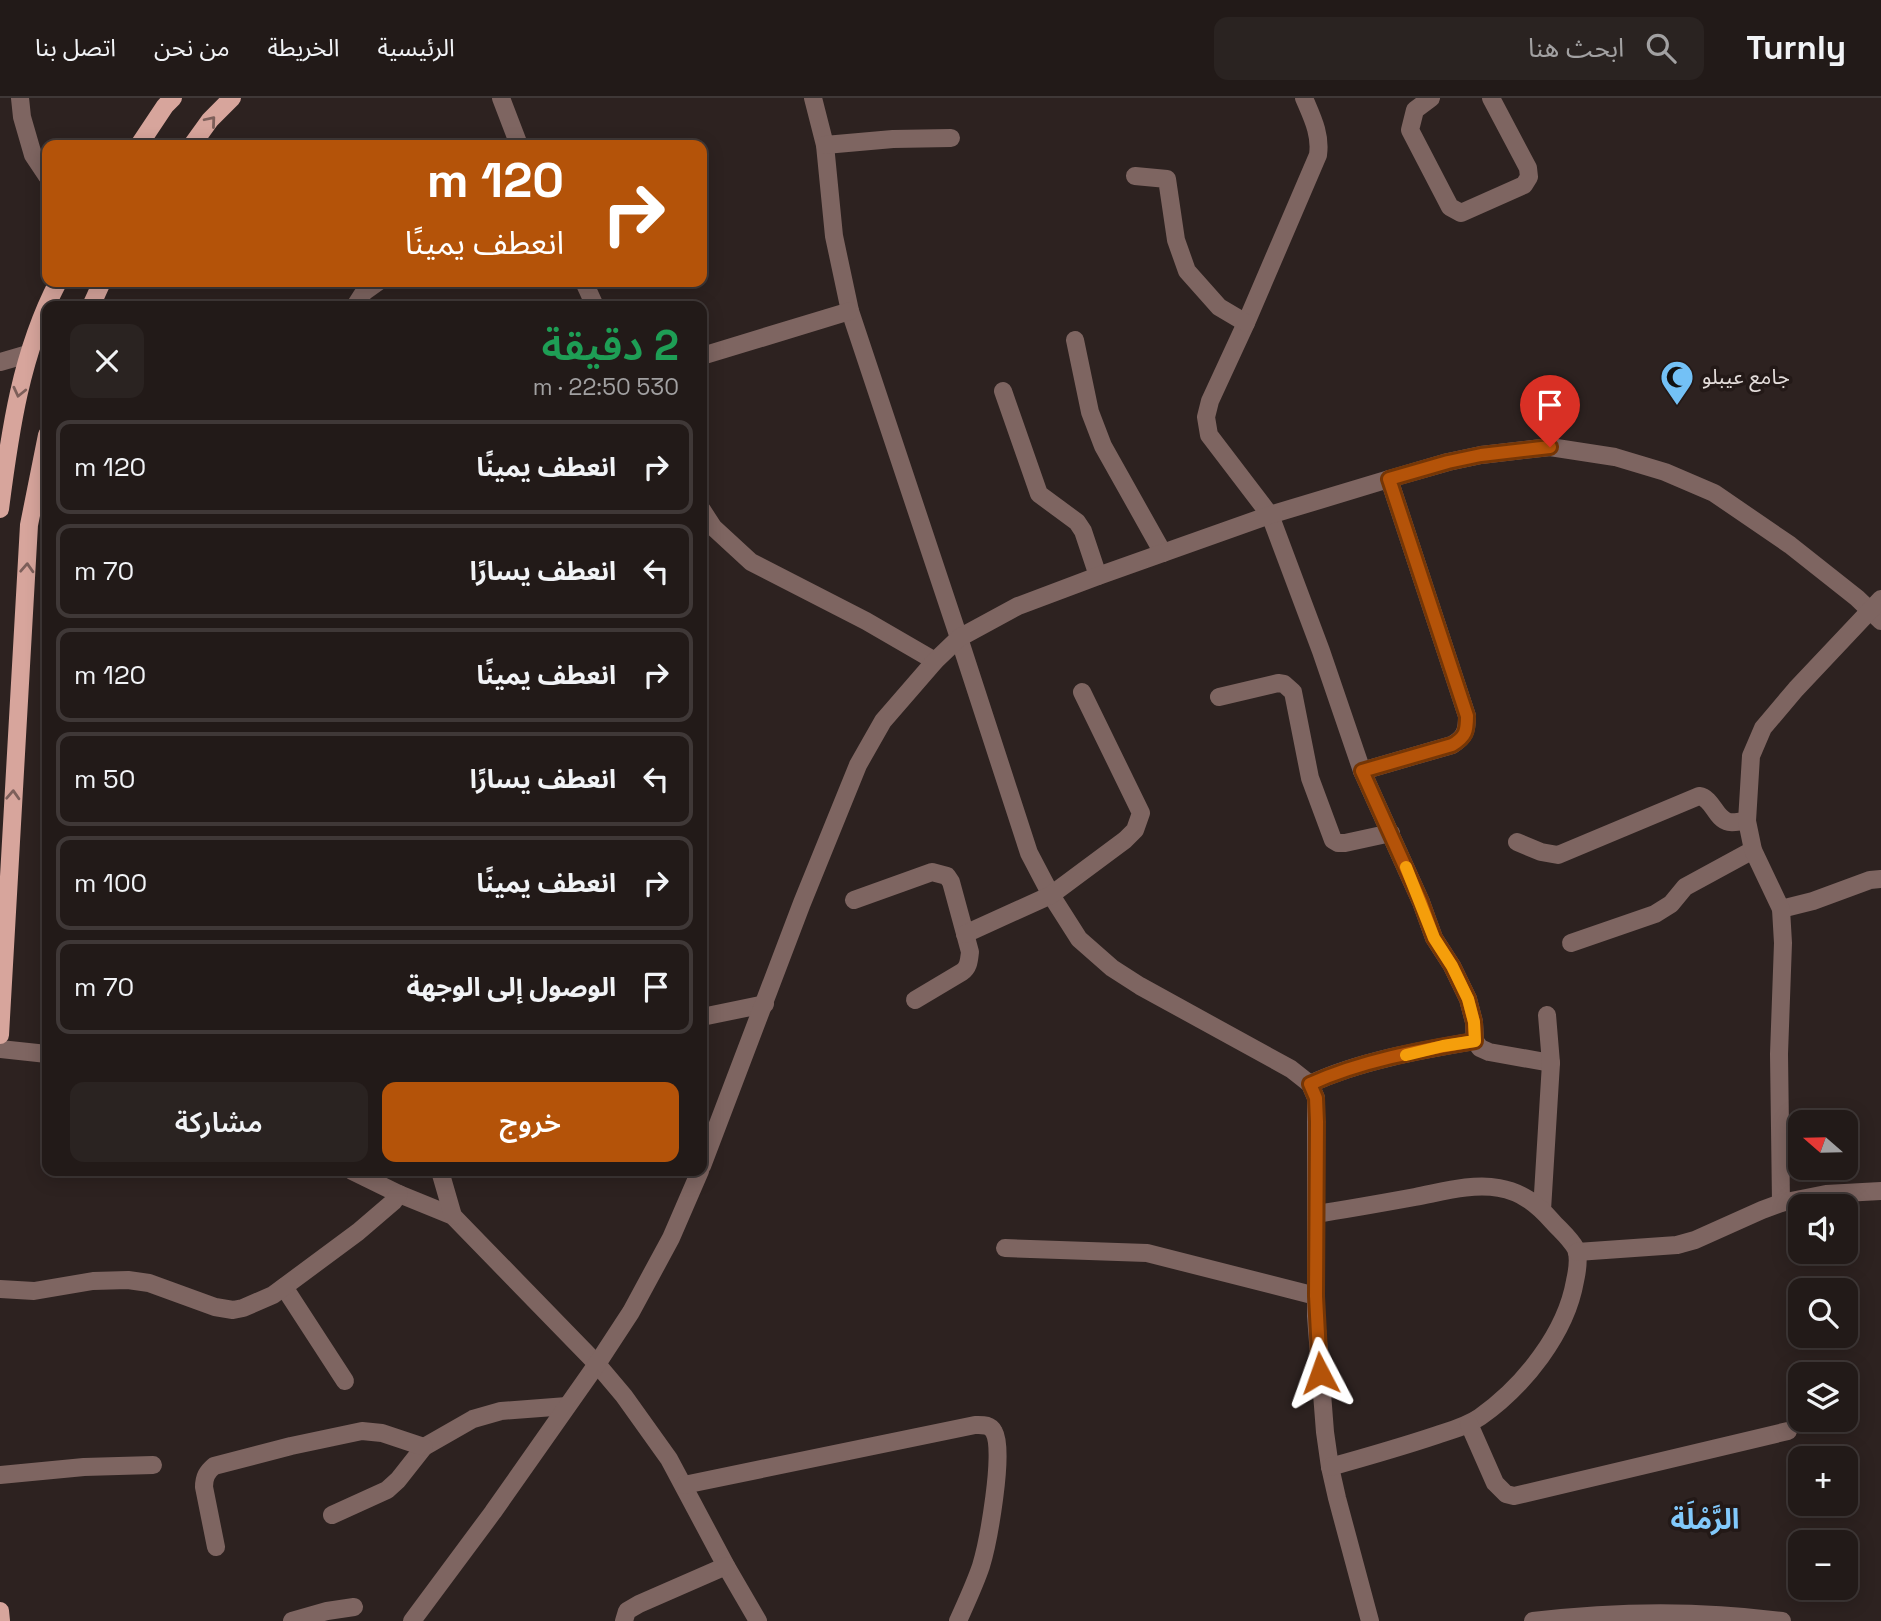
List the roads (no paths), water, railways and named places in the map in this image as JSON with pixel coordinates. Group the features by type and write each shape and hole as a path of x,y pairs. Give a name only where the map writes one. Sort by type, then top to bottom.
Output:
{"main road":[{"path":"142,140 173,98"},
{"path":"196,140 210,120 232,98"},
{"path":"0,509 10,429 28,354 42,318"},
{"path":"0,1035 6,826 29,525 42,460"},
{"path":"0,1611 1,1621"}],"street":[{"path":"20,98 22,117 33,155 42,168"},
{"path":"501,98 517,140"},
{"path":"813,98 825,145 834,236 850,312 1029,853 1079,939 1112,968 1291,1069 1310,1084 1316,1098 1318,1354 1336,1499 1370,1621"},
{"path":"1304,98 1318,133 1318,155 1210,401 1206,417 1209,435 1270,515 1362,771 1421,902 1434,938 1468,999 1474,1022 1475,1041 1480,1048 1489,1052 1550,1063"},
{"path":"1431,98 1415,110 1410,130 1450,207 1461,213 1524,185 1529,177 1528,169 1491,98"},
{"path":"825,145 893,139 951,138"},
{"path":"1135,176 1167,179 1176,240 1187,271 1219,307 1246,323"},
{"path":"358,301 371,287"},
{"path":"707,355 850,312"},
{"path":"1075,340 1090,411 1103,446 1163,553"},
{"path":"0,362 28,354"},
{"path":"1003,391 1039,494 1077,522 1083,531 1098,576"},
{"path":"707,1154 858,765 883,721 935,661 959,638 1018,606 1270,515 1448,462 1481,455 1550,447 1615,457 1665,472 1714,493 1878,610 1796,689 1763,728 1751,756 1747,821 1753,850 1781,909 1783,943 1779,1054 1782,1203"},
{"path":"1362,771 1452,745 1461,739 1467,729 1467,716 1389,479"},
{"path":"707,518 713,527 751,562 866,621 935,661"},
{"path":"1219,697 1278,683 1289,688 1293,692 1310,778 1333,840 1345,843 1391,833"},
{"path":"965,934 1051,895 1135,830 1141,813 1082,692"},
{"path":"1517,842 1541,852 1558,855 1699,796 1704,797 1724,820 1731,823 1747,821"},
{"path":"1571,943 1655,914 1671,904 1685,887 1753,850"},
{"path":"854,900 932,872 947,876 951,882 970,952 967,968 915,1000"},
{"path":"1781,909 1813,901 1870,880 1881,879"},
{"path":"707,1016 765,1004"},
{"path":"1542,1210 1550,1063 1547,1015"},
{"path":"1310,1084 1336,1072 1365,1064 1475,1041"},
{"path":"0,1049 42,1053"},
{"path":"362,1176 453,1216 597,1364 669,1458 758,1621"},
{"path":"441,1176 453,1216"},
{"path":"412,1621 494,1512 597,1364 650,1278 698,1176"},
{"path":"1316,1214 1487,1186 1517,1193 1529,1199 1568,1237 1577,1251 1573,1291 1558,1329 1537,1362 1496,1405 1469,1424 1391,1451 1330,1467"},
{"path":"1577,1251 1677,1245 1782,1203 1826,1194 1881,1191"},
{"path":"0,1289 34,1291 93,1281 128,1280 149,1283 215,1307 233,1310 273,1295 358,1232 399,1194"},
{"path":"1005,1248 1147,1253 1316,1296"},
{"path":"284,1287 345,1381"},
{"path":"332,1515 387,1490 424,1447 473,1419 501,1411 567,1406"},
{"path":"1469,1424 1495,1483 1506,1494 1514,1496 1788,1431"},
{"path":"684,1485 975,1425 987,1426 996,1434 997,1457 992,1516 980,1568 958,1621"},
{"path":"216,1548 204,1487 207,1472 214,1466 362,1431 382,1433 424,1447"},
{"path":"0,1475 84,1466 153,1465"},
{"path":"624,1621 627,1611 639,1604 726,1566"},
{"path":"292,1621 354,1607"},
{"path":"1532,1621 1665,1612 1782,1621"}],"place":[{"name":"جامع عيبلو","path":"1677,407"}],"district":[{"name":"الرَّمْلَة","path":"1705,1519"}]}
